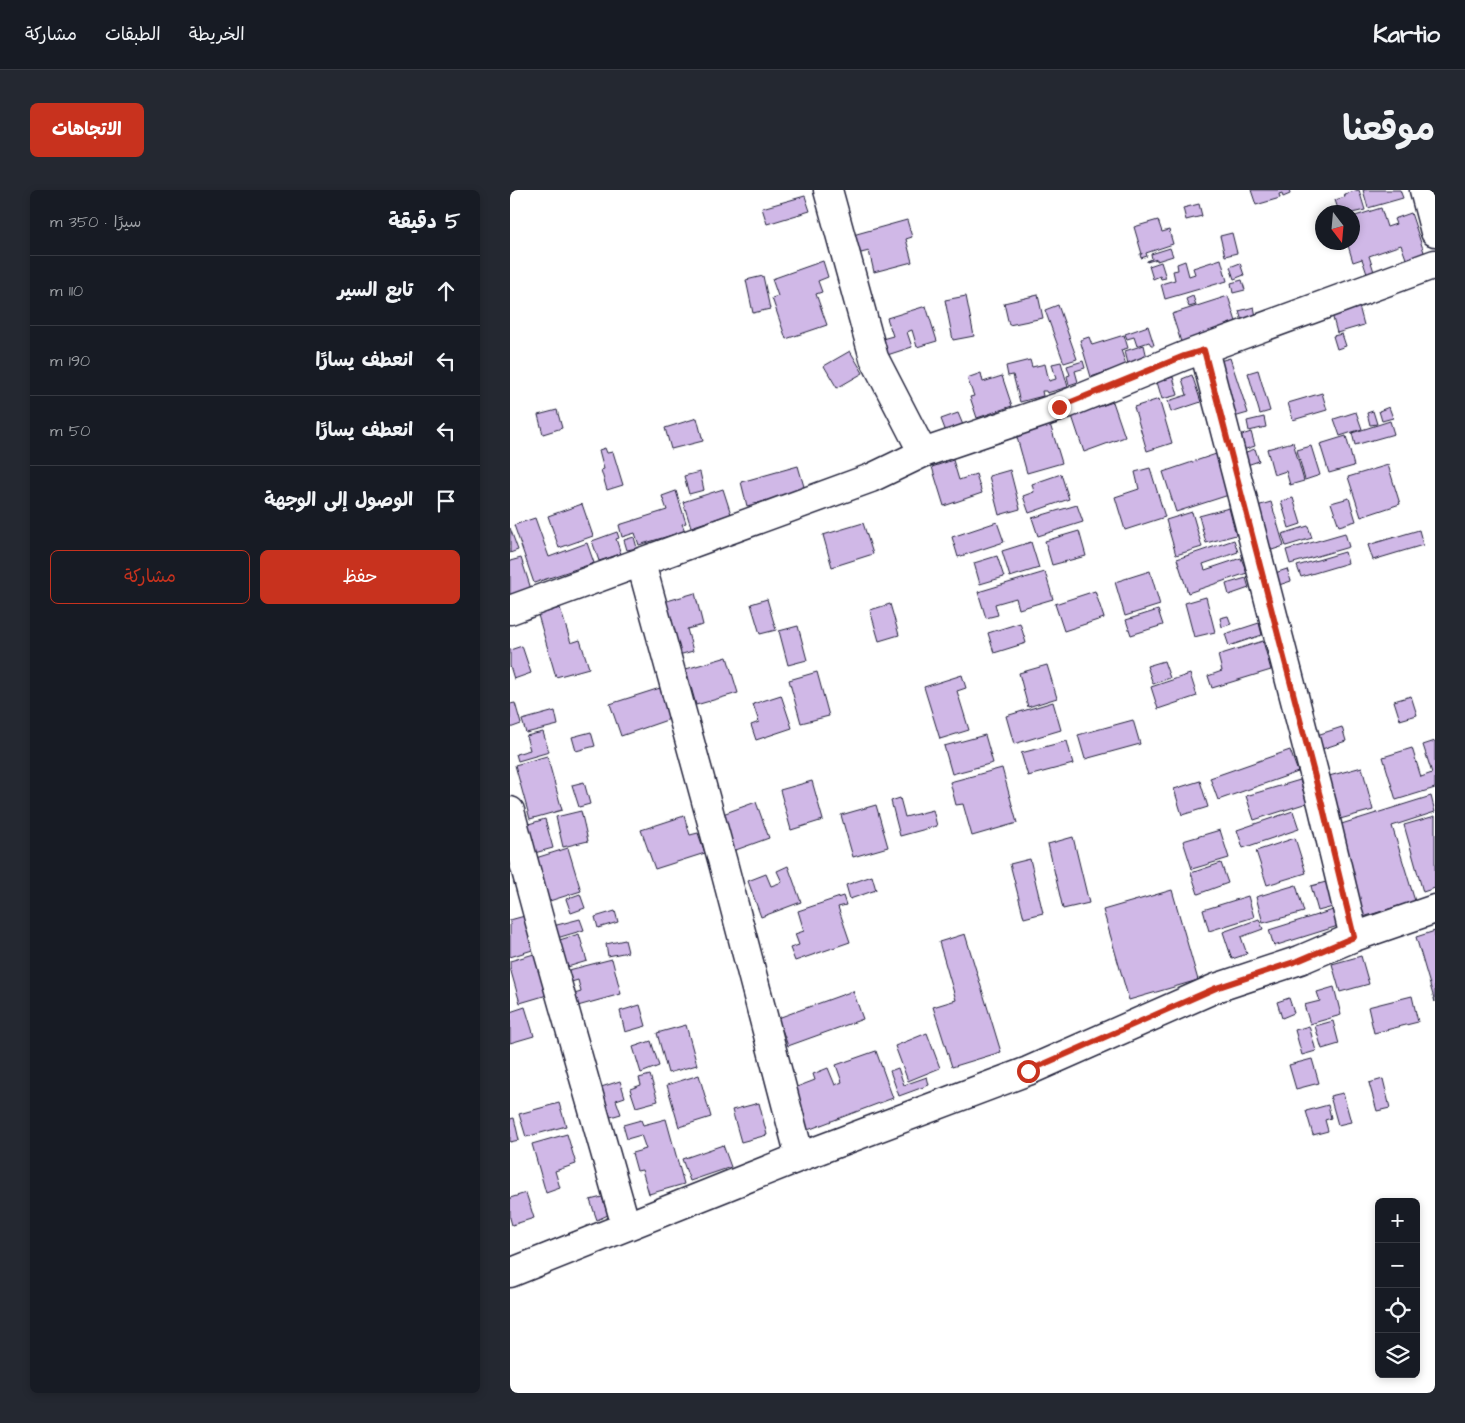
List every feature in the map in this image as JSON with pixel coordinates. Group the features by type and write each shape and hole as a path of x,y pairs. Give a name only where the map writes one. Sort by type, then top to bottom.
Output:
{"street":[{"path":"828,190 874,358 923,453"},
{"path":"1424,190 1435,232"},
{"path":"510,610 871,478 923,453 1059,407 1184,356 1435,264"},
{"path":"1204,350 1322,804 1354,937"},
{"path":"641,563 723,863 800,1157"},
{"path":"510,811 626,1226"},
{"path":"510,1272 800,1157 1028,1071 1216,988 1300,960 1354,937 1435,909"}],"building":[{"path":"1251,190 1289,190 1290,194 1283,197 1282,193 1279,194 1280,198 1256,205"},
{"path":"1359,190 1365,210 1360,211 1360,205 1337,205 1335,200 1345,197 1344,194"},
{"path":"1363,190 1400,190 1403,198 1368,208"},
{"path":"805,196 810,211 767,224 762,208"},
{"path":"1199,204 1202,216 1186,220 1183,208"},
{"path":"1381,208 1387,227 1396,224 1394,219 1411,213 1426,258 1408,264 1401,245 1369,256 1376,278 1369,280 1362,259 1353,262 1349,250 1360,250 1360,215"},
{"path":"907,220 912,237 906,239 912,262 874,272 869,251 857,254 853,235"},
{"path":"1158,220 1162,232 1169,230 1173,244 1146,253 1147,256 1141,258 1140,254 1142,254 1134,227"},
{"path":"1232,233 1237,253 1225,256 1220,236"},
{"path":"1170,248 1173,256 1147,262 1152,259 1151,254"},
{"path":"1221,259 1227,281 1165,299 1161,284 1175,280 1173,271 1178,270 1177,264 1185,261 1189,276 1195,274 1193,268"},
{"path":"823,261 828,277 818,281 822,292 816,294 827,325 786,339 772,298 778,296 772,279"},
{"path":"1161,262 1166,278 1161,279 1160,276 1153,279 1149,266"},
{"path":"1240,263 1244,275 1234,279 1230,267"},
{"path":"763,276 770,309 753,313 746,280"},
{"path":"1242,280 1245,290 1233,293 1231,283"},
{"path":"1038,295 1043,318 1009,325 1004,303"},
{"path":"966,296 974,336 953,340 945,300"},
{"path":"1193,296 1196,305 1189,307 1186,299"},
{"path":"1228,296 1238,328 1182,345 1172,314"},
{"path":"1058,305 1077,359 1064,363 1045,310"},
{"path":"926,306 937,341 917,347 912,330 907,332 912,347 878,358 882,339 893,336 887,318"},
{"path":"1359,306 1364,325 1337,333 1332,314"},
{"path":"1254,307 1257,321 1243,325 1239,311"},
{"path":"1148,326 1154,345 1151,345 1149,342 1137,346 1134,337 1127,339 1125,334"},
{"path":"1342,334 1346,346 1337,349 1333,336"},
{"path":"1124,335 1128,348 1121,350 1126,365 1091,377 1080,340 1089,337 1092,345"},
{"path":"1144,345 1147,358 1128,364 1125,351"},
{"path":"850,351 863,373 837,388 824,366"},
{"path":"1230,358 1248,413 1234,417 1216,362"},
{"path":"1030,360 1032,367 1045,364 1049,381 1056,379 1052,364 1061,362 1068,387 1047,393 1042,391 1043,396 1020,402 1013,375 1008,376 1006,366"},
{"path":"1083,361 1085,368 1075,371 1078,382 1069,385 1067,376 1070,375 1067,366"},
{"path":"1258,370 1270,411 1260,414 1248,373"},
{"path":"981,373 983,382 1002,376 1012,406 977,418 970,397 974,396 967,378"},
{"path":"1192,375 1201,402 1171,412 1168,401 1187,395 1182,379"},
{"path":"1173,377 1178,395 1162,399 1157,382"},
{"path":"1322,393 1327,410 1293,420 1288,403"},
{"path":"1159,399 1172,443 1147,451 1134,407"},
{"path":"1113,402 1125,437 1084,452 1072,416"},
{"path":"1389,407 1393,418 1382,421 1379,411"},
{"path":"557,410 562,428 543,434 538,415"},
{"path":"1373,411 1377,424 1370,425 1367,413"},
{"path":"1356,412 1362,429 1340,436 1334,419"},
{"path":"958,413 963,425 946,432 941,419"},
{"path":"1264,417 1266,427 1249,431 1247,421"},
{"path":"697,418 703,441 671,449 665,428"},
{"path":"1390,421 1394,434 1355,445 1352,433"},
{"path":"1050,424 1062,463 1027,473 1016,434"},
{"path":"1251,432 1255,446 1243,450 1239,436"},
{"path":"1346,436 1354,466 1329,473 1320,444"},
{"path":"1293,442 1304,481 1290,485 1286,471 1274,475 1267,449"},
{"path":"1311,446 1320,475 1305,480 1297,450"},
{"path":"605,448 607,453 613,452 623,485 607,490 601,470 604,469 599,450"},
{"path":"1255,449 1259,461 1247,465 1243,453"},
{"path":"1222,452 1235,493 1176,512 1163,472"},
{"path":"953,460 959,480 976,474 982,493 944,506 932,467"},
{"path":"1388,465 1400,504 1361,517 1348,477"},
{"path":"798,466 805,490 747,506 741,482"},
{"path":"1150,468 1165,517 1125,530 1115,497 1139,489 1135,472"},
{"path":"1010,470 1020,509 999,515 989,476"},
{"path":"700,472 704,490 689,494 684,476"},
{"path":"1061,474 1069,499 1029,513 1023,496 1034,492 1032,484"},
{"path":"723,489 731,514 691,527 683,502"},
{"path":"676,491 686,523 682,524 685,531 639,545 635,533 622,537 619,525 667,510 662,496"},
{"path":"1293,498 1301,524 1289,528 1281,501"},
{"path":"1349,498 1356,521 1339,526 1331,503"},
{"path":"1271,502 1284,546 1263,553 1250,508"},
{"path":"582,504 593,536 559,548 548,516"},
{"path":"1077,505 1083,522 1038,536 1032,518"},
{"path":"1229,508 1236,535 1206,543 1199,516"},
{"path":"1192,512 1202,547 1176,555 1166,520"},
{"path":"535,518 549,557 587,543 594,563 534,583 514,525"},
{"path":"997,522 1004,542 958,557 952,537"},
{"path":"863,523 873,554 832,567 823,535"},
{"path":"1308,526 1312,538 1286,546 1282,534"},
{"path":"510,528 518,550 510,553"},
{"path":"1419,530 1423,545 1373,560 1368,545"},
{"path":"1079,531 1086,556 1052,565 1045,541"},
{"path":"617,532 619,538 616,539 621,554 599,561 592,541"},
{"path":"1345,533 1349,547 1290,564 1286,550"},
{"path":"634,537 637,548 627,550 624,540"},
{"path":"1234,540 1238,552 1203,564 1205,570 1241,558 1247,573 1188,593 1177,559"},
{"path":"1031,542 1039,568 1010,577 1002,551"},
{"path":"1345,552 1348,563 1301,577 1297,566"},
{"path":"997,556 1004,577 980,584 974,563"},
{"path":"521,558 531,589 510,596 510,561"},
{"path":"1287,569 1291,581 1279,585 1275,573"},
{"path":"1150,571 1160,605 1125,616 1115,582"},
{"path":"1045,572 1053,599 1019,609 1016,598 995,604 998,615 986,618 978,592"},
{"path":"1246,578 1249,588 1229,595 1226,584"},
{"path":"1095,591 1104,618 1064,631 1055,604"},
{"path":"695,593 703,625 687,629 693,651 675,656 660,603"},
{"path":"1206,597 1215,632 1194,637 1185,603"},
{"path":"767,599 776,630 760,634 751,604"},
{"path":"890,604 899,635 879,641 870,610"},
{"path":"560,608 571,643 580,640 589,668 556,677 538,615"},
{"path":"1158,610 1163,625 1131,635 1126,620"},
{"path":"1228,616 1231,624 1222,627 1220,618"},
{"path":"1020,623 1026,643 994,653 988,633"},
{"path":"1259,623 1262,635 1229,646 1225,634"},
{"path":"798,626 807,660 788,665 779,631"},
{"path":"1263,641 1271,670 1212,688 1208,676 1222,671 1218,655"},
{"path":"522,646 531,673 514,679 510,666 510,650"},
{"path":"727,657 738,693 696,705 686,669"},
{"path":"1164,661 1170,678 1153,684 1147,666"},
{"path":"1047,665 1057,698 1028,707 1019,673"},
{"path":"817,672 829,716 801,723 789,680"},
{"path":"1190,674 1197,696 1158,709 1151,687"},
{"path":"962,675 966,688 957,691 969,730 940,739 924,687"},
{"path":"660,688 670,719 621,736 610,704"},
{"path":"781,695 792,728 756,740 751,725 759,722 753,704"},
{"path":"1411,696 1417,715 1400,720 1394,701"},
{"path":"1053,702 1061,730 1014,744 1006,716"},
{"path":"515,703 521,724 510,728 510,704"},
{"path":"555,711 558,725 526,733 522,720"},
{"path":"1133,720 1140,744 1085,759 1078,735"},
{"path":"1342,727 1346,741 1322,749 1317,735"},
{"path":"543,732 549,752 518,761 516,754 530,750 526,736"},
{"path":"591,732 595,746 576,751 572,737"},
{"path":"985,735 993,763 952,774 944,746"},
{"path":"1067,741 1073,764 1028,776 1021,753"},
{"path":"1435,741 1435,788 1396,800 1383,757 1412,748 1421,777 1432,773 1423,745"},
{"path":"1290,750 1298,772 1218,800 1210,778"},
{"path":"547,756 562,810 530,819 515,765"},
{"path":"1362,767 1373,810 1340,819 1329,776"},
{"path":"1002,768 1017,823 972,836 963,804 956,805 950,782"},
{"path":"1300,780 1307,803 1254,820 1246,796"},
{"path":"812,781 823,820 791,830 780,790"},
{"path":"1200,781 1208,807 1182,815 1174,789"},
{"path":"584,782 590,804 579,807 572,785"},
{"path":"1431,796 1435,812 1392,826 1415,901 1363,917 1335,826"},
{"path":"900,798 905,817 933,810 937,826 900,836 891,801"},
{"path":"756,802 769,838 733,851 720,815"},
{"path":"876,805 888,847 853,857 841,815"},
{"path":"581,811 588,841 563,847 556,817"},
{"path":"1293,811 1299,829 1243,848 1237,830"},
{"path":"684,816 690,835 698,833 705,853 655,869 641,830"},
{"path":"1435,816 1435,888 1423,892 1404,825"},
{"path":"545,819 553,848 527,855 519,827"},
{"path":"1220,830 1229,858 1192,869 1183,841"},
{"path":"1073,837 1089,903 1063,909 1048,844"},
{"path":"1295,838 1306,873 1267,885 1256,851"},
{"path":"568,848 581,891 540,904 526,861"},
{"path":"1030,859 1043,913 1024,918 1010,864"},
{"path":"1221,863 1228,883 1198,894 1191,873"},
{"path":"788,866 801,902 761,917 748,881 766,874 771,886 782,882 777,871"},
{"path":"872,876 876,890 850,899 846,885"},
{"path":"1326,882 1333,907 1318,911 1311,886"},
{"path":"1296,885 1304,912 1263,923 1256,897"},
{"path":"1172,890 1198,980 1129,1000 1103,910"},
{"path":"580,894 585,908 571,913 566,899"},
{"path":"843,896 846,905 838,907 850,942 795,961 790,948 799,945 795,934 804,931 798,911"},
{"path":"1248,896 1254,917 1209,931 1203,910"},
{"path":"1333,910 1338,926 1274,946 1269,930"},
{"path":"615,911 618,922 598,928 595,917"},
{"path":"532,914 542,947 510,957 510,920"},
{"path":"580,919 584,930 557,938 553,926"},
{"path":"1259,919 1263,929 1241,937 1247,954 1232,959 1223,932"},
{"path":"1435,931 1435,1002 1416,937"},
{"path":"579,934 587,961 561,969 553,942"},
{"path":"965,934 1001,1052 952,1067 933,1007 956,1000 939,942"},
{"path":"625,940 628,952 608,956 606,944"},
{"path":"541,952 554,993 520,1003 510,968 510,961"},
{"path":"1361,956 1369,984 1340,992 1332,964"},
{"path":"612,959 621,994 574,1007 571,995 581,992 578,980 568,983 565,971"},
{"path":"1334,987 1341,1015 1310,1024 1304,1005 1320,1001 1317,992"},
{"path":"853,991 863,1019 788,1046 778,1018"},
{"path":"1412,996 1418,1022 1374,1033 1368,1007"},
{"path":"1289,998 1294,1013 1282,1018 1277,1002"},
{"path":"640,1005 646,1026 625,1032 620,1011"},
{"path":"525,1007 534,1036 510,1043 510,1012"},
{"path":"1333,1021 1339,1044 1322,1049 1315,1026"},
{"path":"686,1025 697,1065 668,1073 657,1033"},
{"path":"1309,1026 1316,1051 1302,1055 1295,1030"},
{"path":"927,1033 940,1068 908,1081 895,1046"},
{"path":"651,1041 659,1066 641,1073 633,1047"},
{"path":"876,1051 893,1098 805,1131 789,1090 815,1080 813,1074 828,1068 835,1085 842,1082 836,1065"},
{"path":"1312,1059 1319,1083 1296,1089 1289,1065"},
{"path":"898,1068 904,1085 927,1077 929,1085 899,1096 890,1071"},
{"path":"650,1075 658,1101 636,1107 630,1089 641,1085 639,1078"},
{"path":"699,1075 711,1117 679,1127 667,1085"},
{"path":"1383,1079 1390,1108 1377,1111 1369,1083"},
{"path":"620,1081 625,1097 616,1100 621,1114 607,1118 598,1088"},
{"path":"1343,1093 1351,1122 1338,1125 1330,1096"},
{"path":"559,1103 566,1126 526,1137 519,1114"},
{"path":"759,1103 767,1135 741,1142 732,1110"},
{"path":"1328,1105 1331,1118 1325,1120 1328,1131 1313,1135 1306,1111"},
{"path":"514,1118 519,1140 510,1142 510,1119"},
{"path":"666,1119 684,1184 649,1194 642,1170 637,1171 632,1153 646,1149 641,1135 627,1139 623,1125 641,1120 643,1125"},
{"path":"567,1134 576,1164 555,1171 560,1188 546,1193 532,1144"},
{"path":"723,1145 731,1167 690,1181 682,1159"},
{"path":"526,1193 534,1218 512,1225 510,1198"},
{"path":"602,1197 608,1215 597,1220 590,1200"}],"route":[{"path":"1028,1071 1216,988 1300,960 1354,937 1322,804 1204,350 1184,356 1059,407"}]}
